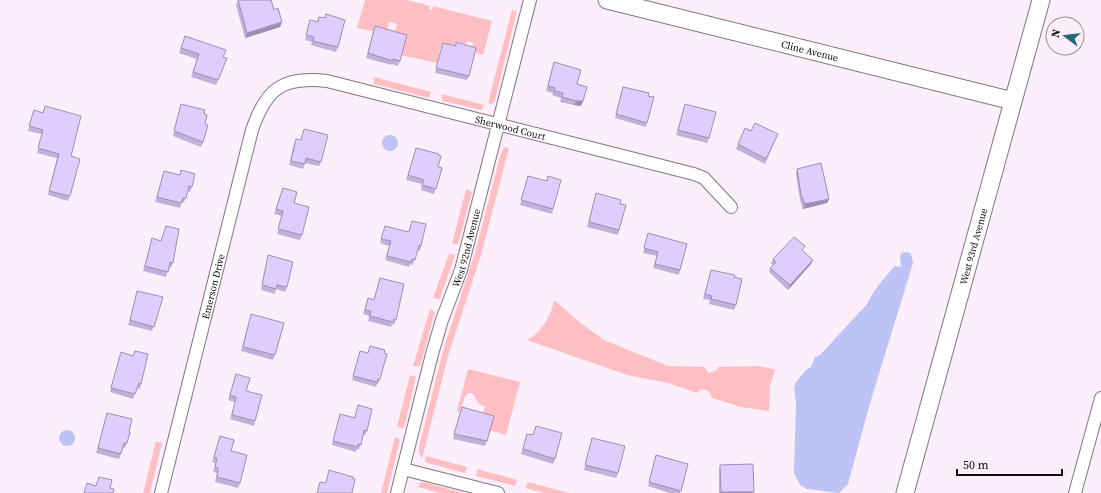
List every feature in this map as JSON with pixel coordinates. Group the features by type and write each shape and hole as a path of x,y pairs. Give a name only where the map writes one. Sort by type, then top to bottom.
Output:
{"street":[{"name":"West 92nd Avenue","path":"397,493 442,320 461,270 530,0"},
{"name":"Cline Avenue","path":"607,0 1013,101"},
{"name":"West 93rd Avenue","path":"905,493 1041,0"},
{"name":"Sherwood Court","path":"278,87 295,81 311,79 327,81 704,178 731,207"},
{"name":"Emerson Drive","path":"161,493 252,130 259,109 268,96 278,87"},
{"path":"1075,493 1101,398"},
{"path":"403,469 498,493"}],"shaded area":[{"path":"365,0 407,0 430,6 429,9 432,10 433,6 492,21 483,55 471,51 473,43 467,41 466,44 456,41 454,51 441,47 437,63 401,55 394,37 397,24 389,22 386,34 357,28"},
{"path":"512,10 517,11 495,100 492,104 488,103"},
{"path":"374,77 431,92 429,98 374,84"},
{"path":"442,94 484,105 482,110 442,101"},
{"path":"504,147 509,148 481,255 448,356 422,459 419,453 419,447 444,347 475,253 500,156"},
{"path":"466,189 472,192 458,244 452,244"},
{"path":"449,254 455,255 440,299 433,298"},
{"path":"554,300 583,325 606,341 668,366 704,367 709,373 717,370 718,367 758,366 775,370 770,386 769,411 741,407 712,398 707,390 701,389 697,393 668,383 627,375 527,340 537,333 545,323 551,312"},
{"path":"430,309 435,312 420,366 413,366"},
{"path":"468,369 520,382 506,435 489,430 482,418 485,406 479,404 472,393 468,393 465,396 460,412 457,411"},
{"path":"410,375 416,377 404,428 397,427"},
{"path":"395,437 400,440 387,493 381,493"},
{"path":"156,441 162,443 150,493 143,493"},
{"path":"426,456 467,467 465,473 425,462"},
{"path":"477,469 517,480 515,486 476,476"},
{"path":"423,482 464,493 440,493 418,487 420,483"},
{"path":"527,482 569,493 544,493 526,488"}],"water":[{"path":"390,135 396,137 398,143 396,149 390,151 384,149 382,143 384,137"},
{"path":"908,252 911,254 913,263 870,403 848,484 839,493 807,489 800,485 794,473 796,402 794,388 796,382 807,369 811,367 815,357 820,355 868,303 883,279 895,266 901,267 901,253"},
{"path":"67,430 73,432 75,438 73,444 67,446 61,444 59,438 61,432"}],"building":[{"path":"238,0 271,0 274,10 278,8 282,22 247,33"},
{"path":"326,14 345,20 338,47 313,41 314,37 306,35 310,20 318,22 319,17 325,18"},
{"path":"375,26 407,35 400,61 393,59 393,61 368,53"},
{"path":"185,36 226,50 223,57 227,58 218,80 193,72 199,54 181,48"},
{"path":"456,42 476,48 469,76 436,68 443,43 456,46"},
{"path":"554,62 581,70 577,84 587,87 583,101 576,101 562,97 563,93 554,91 555,88 548,86"},
{"path":"623,87 649,93 648,96 654,97 647,123 616,114"},
{"path":"181,104 205,110 204,114 207,115 205,124 208,125 203,142 174,131"},
{"path":"685,104 716,112 709,138 678,130"},
{"path":"45,106 81,116 71,156 80,159 70,196 49,191 59,154 38,148 43,130 29,126 34,110 43,113"},
{"path":"755,123 778,134 766,159 738,144 745,128 751,131"},
{"path":"304,129 328,135 321,162 306,158 305,164 291,161 296,139 301,140"},
{"path":"416,148 439,154 438,155 441,156 438,167 442,168 436,189 422,185 424,180 408,175"},
{"path":"821,163 829,199 805,204 801,195 797,169"},
{"path":"181,170 195,174 192,187 189,186 186,198 183,198 181,203 157,197 164,171 180,175"},
{"path":"528,176 547,181 548,176 561,180 553,209 521,200"},
{"path":"283,188 297,192 294,203 309,207 302,235 278,229 283,211 276,209"},
{"path":"596,193 621,200 620,204 626,205 619,230 589,222"},
{"path":"412,221 426,224 421,246 419,245 415,260 412,259 411,262 387,256 391,241 381,239 385,226 409,232"},
{"path":"166,226 179,229 173,263 170,262 168,272 145,266 152,238 161,241"},
{"path":"648,233 687,244 680,270 655,264 658,252 644,248"},
{"path":"794,237 805,246 802,250 813,260 790,285 770,268 776,262 773,259"},
{"path":"268,255 293,262 287,287 277,285 276,289 262,285"},
{"path":"711,270 735,275 734,277 742,279 736,305 711,299 712,296 705,294"},
{"path":"380,278 404,284 396,320 394,319 393,322 370,316 371,311 365,310 368,298 374,300"},
{"path":"137,291 163,297 154,327 130,320"},
{"path":"251,314 284,323 275,355 243,347"},
{"path":"370,346 385,350 384,353 387,354 380,379 378,379 377,382 353,376 360,351 368,353"},
{"path":"135,351 148,354 141,384 139,383 135,394 111,388 121,352 133,356"},
{"path":"236,374 250,378 246,391 262,395 255,421 232,415 236,397 230,395"},
{"path":"358,405 372,409 367,431 364,430 361,445 358,444 358,447 333,441 340,414 355,418"},
{"path":"462,407 494,416 487,441 454,434"},
{"path":"107,413 132,419 127,443 124,443 121,454 98,448"},
{"path":"536,426 562,433 555,459 523,449 527,434 533,435"},
{"path":"220,436 234,440 231,451 247,455 240,483 217,477 218,468 215,467 217,458 214,457"},
{"path":"592,438 625,446 618,473 585,465"},
{"path":"656,455 688,464 681,491 649,482"},
{"path":"753,464 754,492 721,492 720,465"},
{"path":"329,470 353,477 352,478 355,479 352,493 317,493 320,482 326,483"},
{"path":"99,477 112,480 110,488 114,489 113,493 84,493 87,483 96,486"}]}
